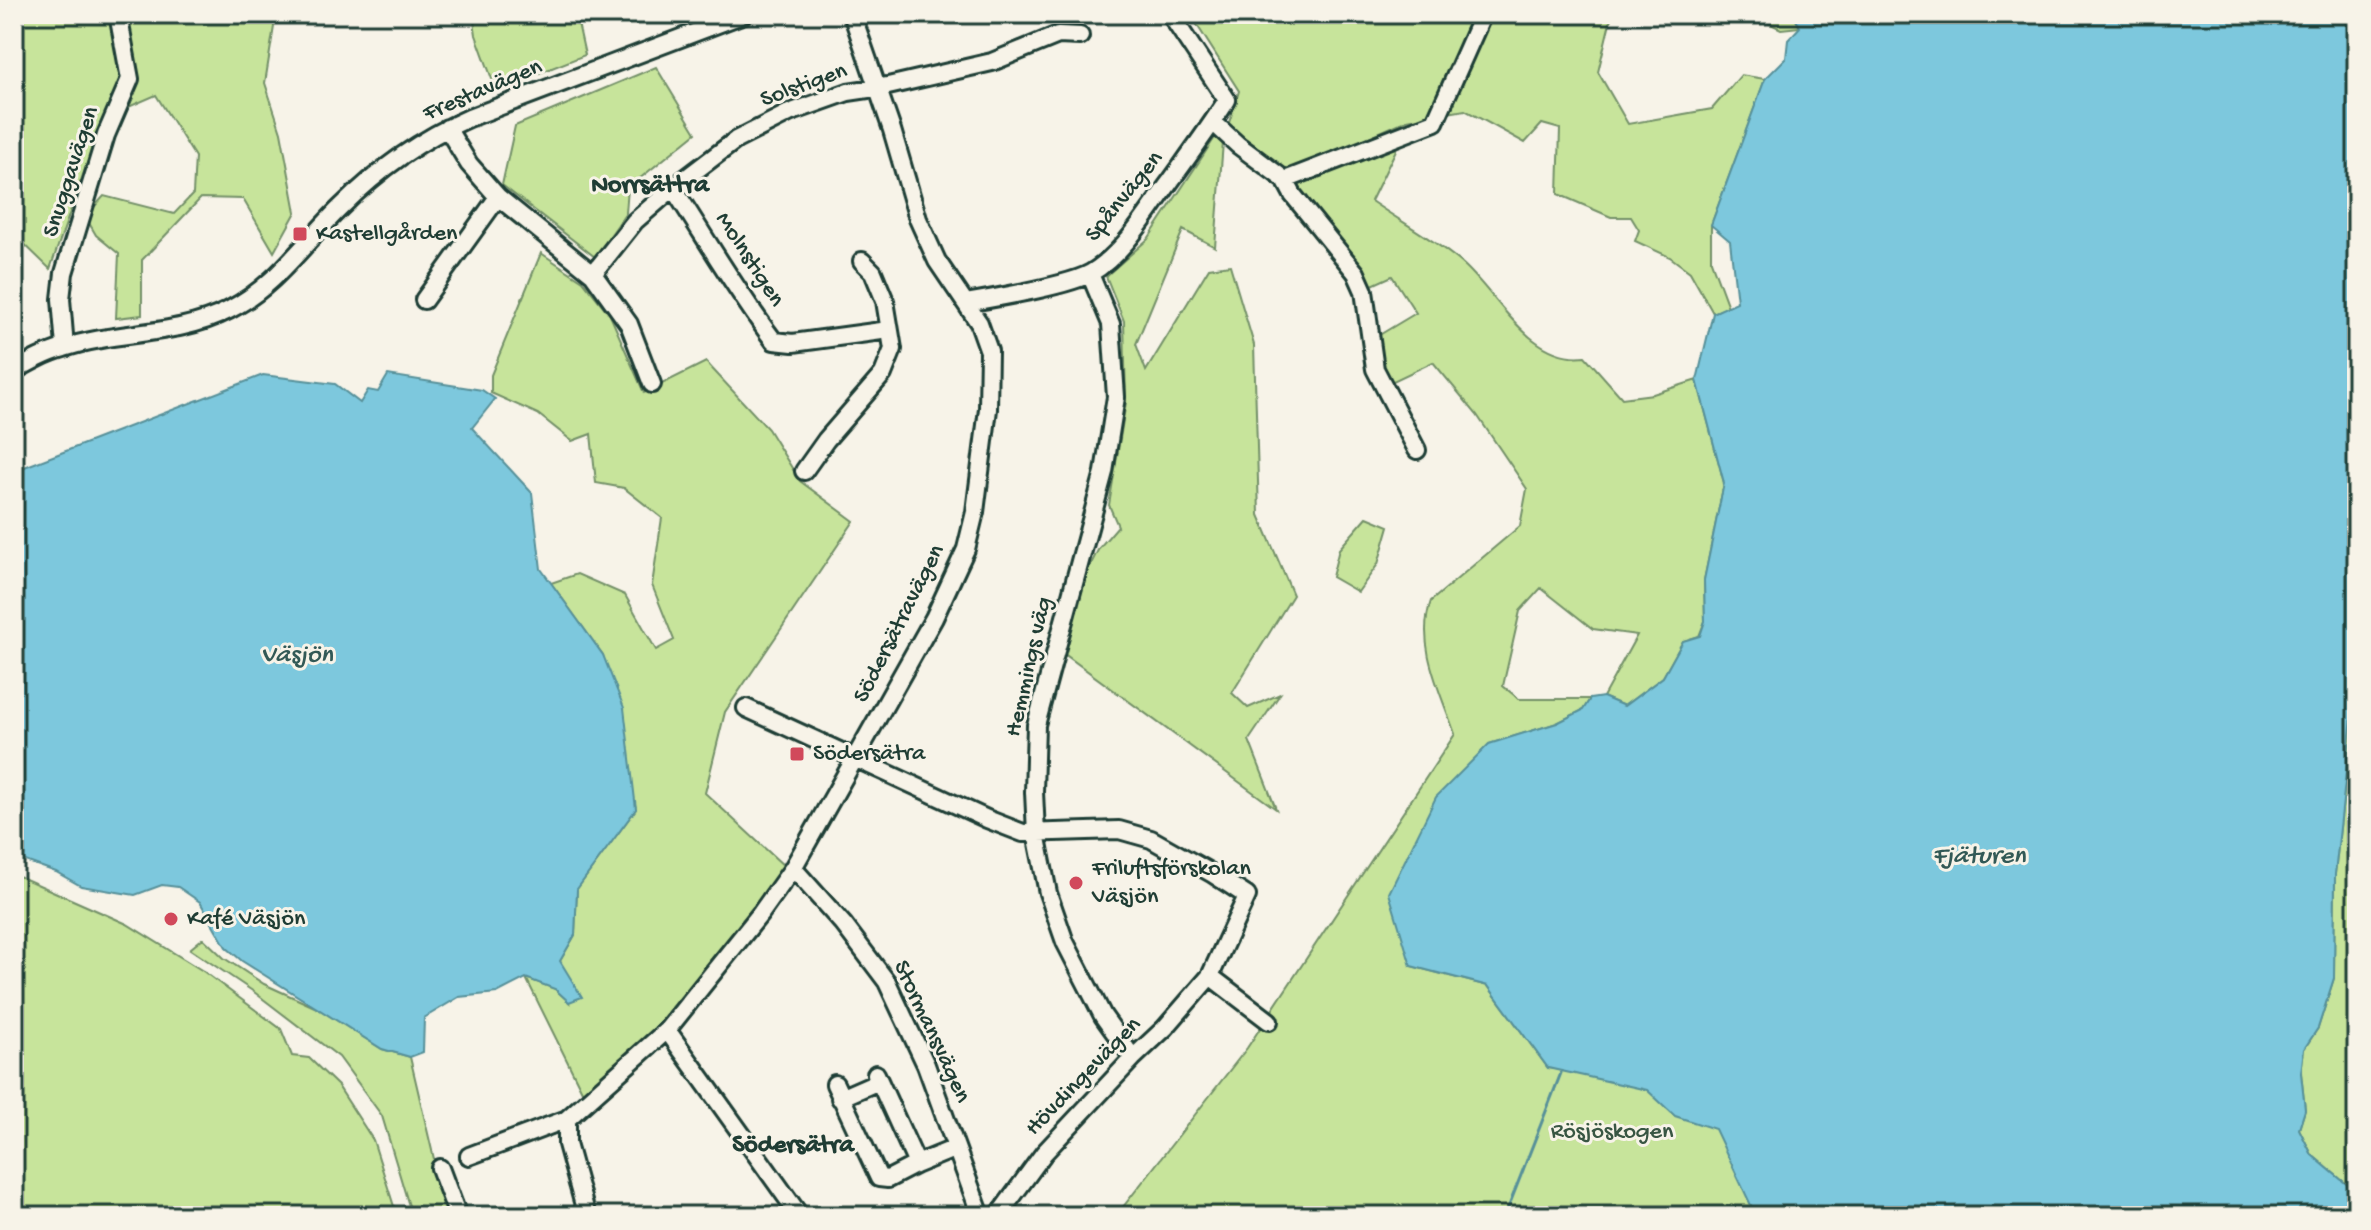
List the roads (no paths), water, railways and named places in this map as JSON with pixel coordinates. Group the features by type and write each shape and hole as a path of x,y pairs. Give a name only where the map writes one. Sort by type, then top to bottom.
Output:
{"street":[{"name":"Snuggavägen","path":"65,347 61,299 64,273 106,135 130,79 118,14"},
{"name":"Frestavägen","path":"14,371 65,347 192,326 229,310 268,286 339,208 391,164 447,128 744,14"},
{"name":"Södersätravägen","path":"469,1156 567,1119 667,1030 793,868 937,614 957,571 971,525 988,409 989,351 979,323 937,261 918,219 852,14"},
{"path":"1170,14 1227,100 1213,122 1285,180 1293,195 1360,282 1364,291 1375,369 1417,450"},
{"path":"1285,180 1435,122 1483,14"},
{"name":"Solstigen","path":"593,274 635,221 673,188 736,140 789,113 848,92 992,62 1058,35 1080,36"},
{"name":"Spånvägen","path":"966,303 1090,274 1114,254 1132,233 1213,122"},
{"path":"447,128 469,164 498,197 593,274 629,324 652,384"},
{"name":"Molnstigen","path":"673,188 736,290 774,341 793,343 889,330"},
{"path":"424,300 498,197"},
{"path":"804,471 826,440 883,374 893,349 885,301 873,272 862,261"},
{"name":"Hemmings väg","path":"1090,274 1111,324 1116,397 1104,472 1036,725 1036,833 1048,893 1065,942 1103,1016 1133,1058"},
{"path":"746,708 987,819 1023,833 1036,833"},
{"name":"Hövdingevägen","path":"998,1216 1044,1153 1165,1028 1210,976 1247,896 1151,839 1119,830 1036,833"},
{"name":"Stormansvägen","path":"793,868 844,925 887,982 926,1065 981,1216"},
{"path":"1210,976 1269,1021"},
{"path":"667,1030 800,1216"},
{"path":"917,1164 878,1078 838,1091 879,1178 888,1179 956,1148"},
{"path":"567,1119 567,1144 587,1216"},
{"path":"440,1168 458,1216"}],"water":[{"name":"Fjäturen","path":"1793,14 2343,14 2357,58 2357,670 2335,874 2334,978 2318,1028 2304,1049 2301,1073 2305,1110 2299,1129 2312,1155 2357,1193 2357,1216 1756,1216 1715,1129 1675,1116 1647,1090 1548,1068 1488,986 1411,966 1389,893 1436,797 1489,744 1557,723 1583,710 1590,699 1603,697 1624,706 1663,677 1683,641 1700,636 1705,621 1704,580 1724,483 1697,380 1713,313 1737,302 1730,241 1711,225 1765,79 1786,58 1788,40 1800,27"},
{"name":"Väsjön","path":"263,375 335,384 360,403 368,390 378,392 388,375 482,390 495,399 472,428 532,493 541,569 603,655 624,708 636,809 577,889 575,935 560,961 582,997 569,1002 555,989 526,978 497,993 459,997 424,1018 423,1052 410,1057 382,1049 242,961 226,947 200,902 178,887 162,885 135,895 81,886 56,872 14,857 14,471"}],"waterway":[{"path":"1505,1216 1561,1073"},
{"path":"591,1202 596,1216"}],"place":[{"name":"Kastellgården","path":"300,234"},
{"name":"Södersätra","path":"797,754"},
{"name":"Friluftsförskolan Väsjön","path":"1076,883"},
{"name":"Kafé Väsjön","path":"171,919"}],"district":[{"name":"Norrsättra","path":"650,186"},
{"name":"Södersätra","path":"793,1146"}],"park label":[{"name":"Rösjöskogen","path":"1612,1132"}]}
